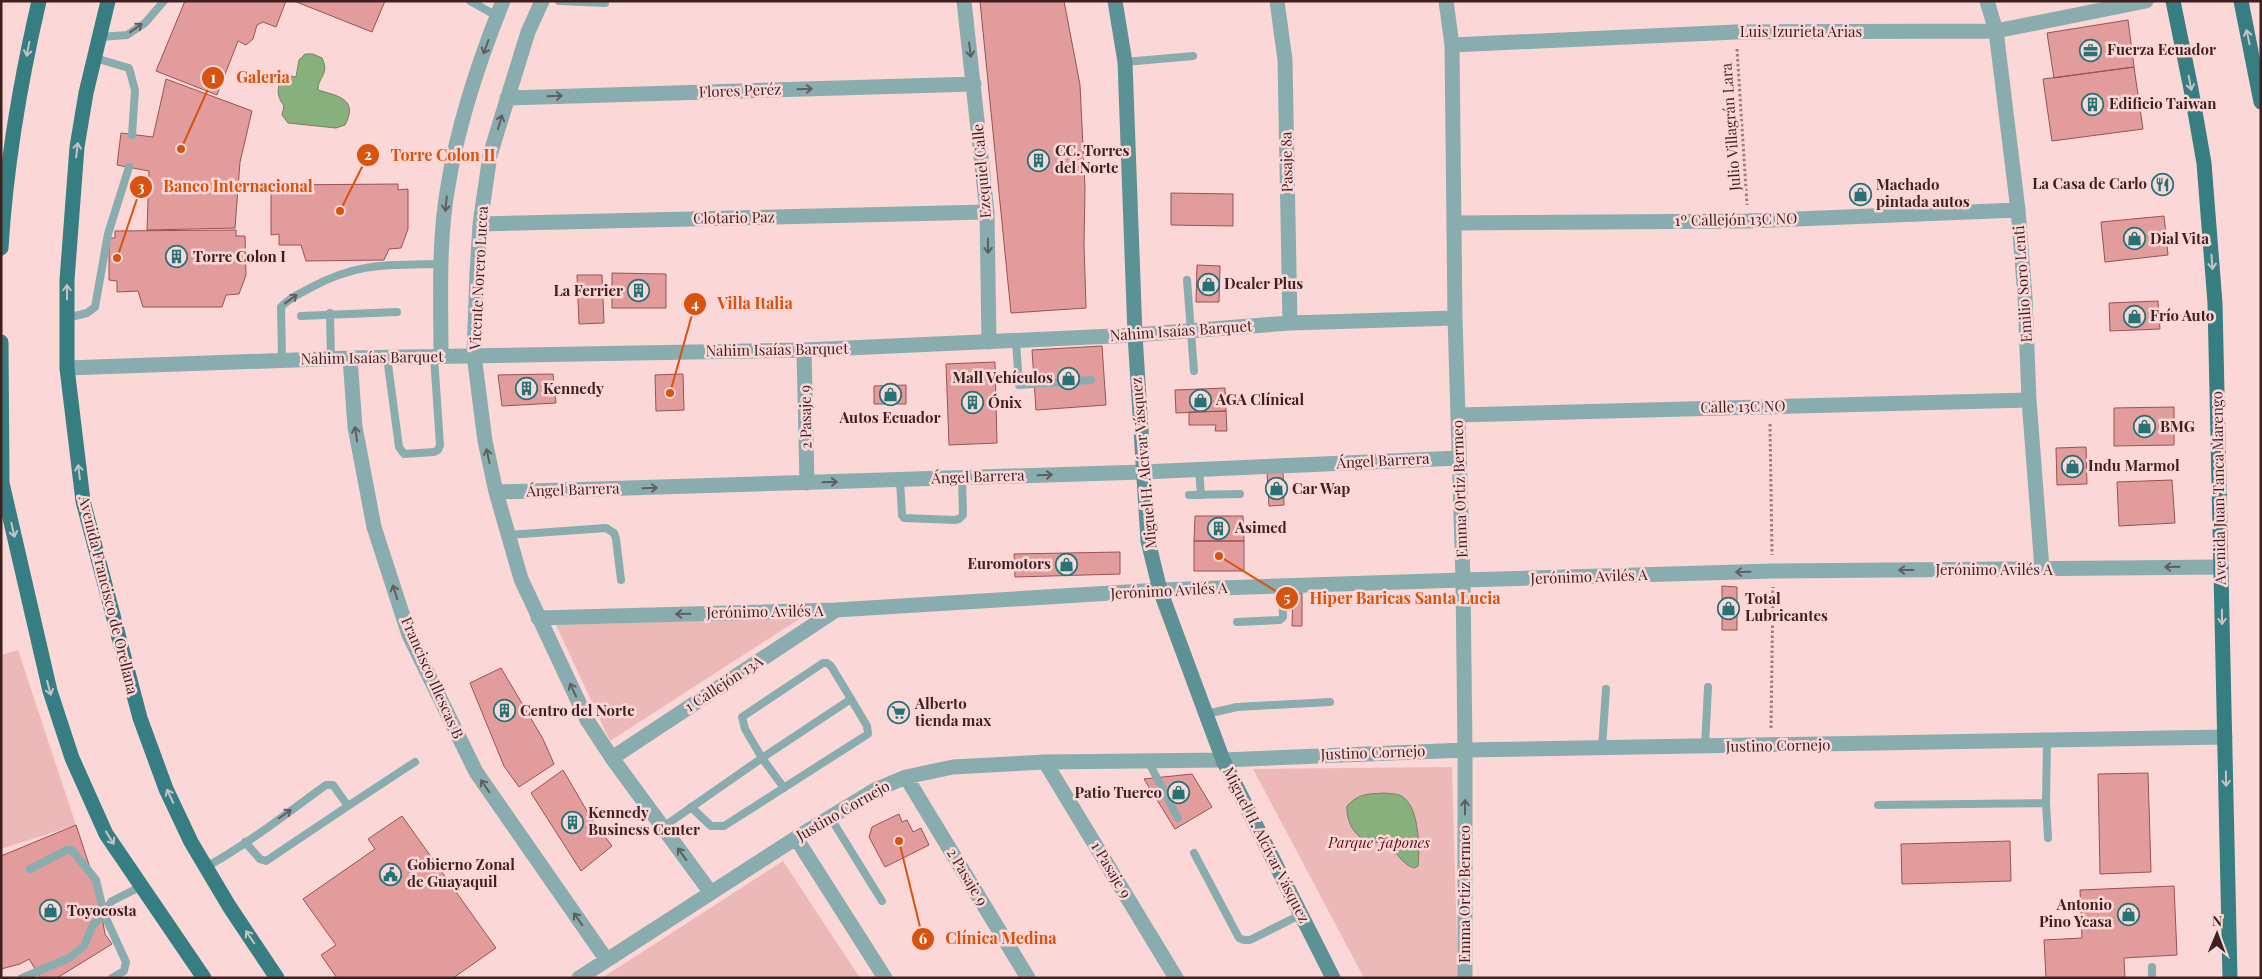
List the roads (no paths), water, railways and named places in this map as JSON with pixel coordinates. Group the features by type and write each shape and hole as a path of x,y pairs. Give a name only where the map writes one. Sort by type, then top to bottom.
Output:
{"main road":[{"path":"1,248 5,190 16,115 39,1"},
{"name":"Avenida Francisco de Orellana","path":"108,1 77,147 71,208 67,368 83,501 140,718 166,789 191,842 229,906 277,978"},
{"name":"Avenida Juan Tanca Marengo","path":"2173,1 2192,90 2204,163 2215,303 2230,978"},
{"path":"2241,1 2261,102"},
{"path":"1,342 2,483 50,691 72,758 106,834 204,978"}],"street":[{"path":"438,356 441,264 448,186 474,80 503,1"},
{"name":"Vicente Norero Lucca","path":"542,1 528,32 490,155 480,224 474,355 485,441 496,492 521,579 587,720 612,758 711,893"},
{"name":"Ezequiel Calle","path":"964,1 987,212 989,342"},
{"name":"Miguel H. Alcívar Vásquez","path":"1115,1 1125,62 1135,335 1148,541 1160,590 1223,760 1333,978"},
{"name":"Pasaje 8a","path":"1277,1 1285,60 1290,323"},
{"name":"Emma Ortiz Bermeo","path":"1446,1 1452,45 1455,318 1463,580 1465,978"},
{"name":"Emilio Soro Lenti","path":"1988,1 1996,31 2018,210 2025,297 2029,400 2042,570"},
{"name":"Luis Izurieta Arias","path":"1452,45 1736,32 1996,31 2146,1"},
{"name":"Flores Peréz","path":"507,98 974,84"},
{"name":"1º Callejón 13C NO","path":"1454,223 1748,221 2018,210"},
{"name":"Clotario Paz","path":"480,224 987,212"},
{"name":"Nahim Isaías Barquet","path":"67,368 387,357 804,350 1135,335 1290,323 1455,318"},
{"name":"2 Pasaje 9","path":"804,350 807,483"},
{"name":"Francisco Illescas B","path":"350,358 355,427 372,518 409,635 476,772 606,959"},
{"name":"Calle 13C NO","path":"1458,415 2029,400"},
{"name":"Ángel Barrera","path":"496,492 1143,472 1459,458"},
{"name":"Jerónimo Avilés A","path":"538,618 836,610 1160,590 1463,580 1773,571 2221,567"},
{"name":"1 Callejón 13A","path":"612,758 836,610"},
{"name":"Justino Cornejo","path":"579,978 830,816 875,790 906,777 953,766 1045,762 1223,760 1465,750 2225,737"},
{"name":"1 Pasaje 9","path":"1045,762 1176,978"},
{"name":"2 Pasaje 9","path":"906,777 1028,978"},
{"path":"796,838 885,978"}],"lane":[{"path":"100,37 128,35 145,22 164,1"},
{"path":"470,1 497,16"},
{"path":"559,1 605,3"},
{"path":"1125,62 1193,56"},
{"path":"95,58 129,68 134,90 132,134"},
{"path":"67,318 87,313 95,307 108,234 130,167"},
{"path":"282,360 281,307 288,299 329,277 367,266 441,264"},
{"path":"1187,280 1194,372"},
{"path":"301,316 330,313 398,312"},
{"path":"330,313 330,359"},
{"path":"1016,341 1019,385 1091,380"},
{"path":"387,357 399,446 404,454 434,452 438,450 440,445 438,356"},
{"path":"1199,470 1201,495"},
{"path":"900,480 904,518 908,520 955,520 959,519 962,515 962,478"},
{"path":"1189,495 1240,494"},
{"path":"508,535 606,528 614,533 616,539 620,580"},
{"path":"1236,622 1280,620 1283,617 1282,586"},
{"path":"691,808 711,826 724,826 784,788 868,734 867,726 831,666 827,663 823,663 742,717 745,729 762,758 784,788"},
{"path":"1705,747 1708,687"},
{"path":"1602,748 1606,689"},
{"path":"663,827 851,699"},
{"path":"1206,714 1237,707 1330,702"},
{"path":"2047,740 2046,803 2048,838"},
{"path":"1148,761 1178,818"},
{"path":"245,842 260,859 266,862 415,762"},
{"path":"206,867 230,854 326,786 333,785 348,806"},
{"path":"1878,805 2046,803"},
{"path":"830,816 882,901"},
{"path":"30,869 72,850 96,880 104,914 126,962 124,971 112,978"},
{"path":"1194,853 1239,938 1250,940 1300,915"},
{"path":"22,978 69,958 84,946 92,927 104,914 112,901 142,886"},
{"path":"2152,967 2152,978"}],"place":[{"name":"Fuerza Ecuador","path":"2091,50"},
{"name":"Edificio Taiwan","path":"2093,104"},
{"name":"Galeria","path":"181,149"},
{"name":"CC. Torres del Norte","path":"1039,160"},
{"name":"La Casa de Carlo","path":"2163,184"},
{"name":"Machado pintada autos","path":"1860,194"},
{"name":"Torre Colon II","path":"340,211"},
{"name":"Dial Vita","path":"2134,239"},
{"name":"Torre Colon I","path":"177,257"},
{"name":"Banco Internacional","path":"117,258"},
{"name":"Dealer Plus","path":"1208,284"},
{"name":"La Ferrier","path":"639,291"},
{"name":"Frío Auto","path":"2134,316"},
{"name":"Mall Vehículos","path":"1069,378"},
{"name":"Kennedy","path":"527,389"},
{"name":"Villa Italia","path":"670,393"},
{"name":"Autos Ecuador","path":"890,395"},
{"name":"AGA Clínical","path":"1200,400"},
{"name":"Ónix","path":"972,403"},
{"name":"BMG","path":"2144,427"},
{"name":"Indu Marmol","path":"2072,466"},
{"name":"Car Wap","path":"1276,489"},
{"name":"Asimed","path":"1219,528"},
{"name":"Hiper Baricas Santa Lucia","path":"1219,556"},
{"name":"Euromotors","path":"1067,564"},
{"name":"Total Lubricantes","path":"1729,608"},
{"name":"Centro del Norte","path":"504,711"},
{"name":"Alberto tienda max","path":"899,713"},
{"name":"Patio Tuerco","path":"1178,793"},
{"name":"Kennedy Business Center","path":"572,822"},
{"name":"Clínica Medina","path":"899,841"},
{"name":"Gobierno Zonal de Guayaquil","path":"391,874"},
{"name":"Toyocosta","path":"51,911"},
{"name":"Antonio Pino Ycasa","path":"2128,914"}],"park label":[{"name":"Parque Japones","path":"1379,843"}]}
